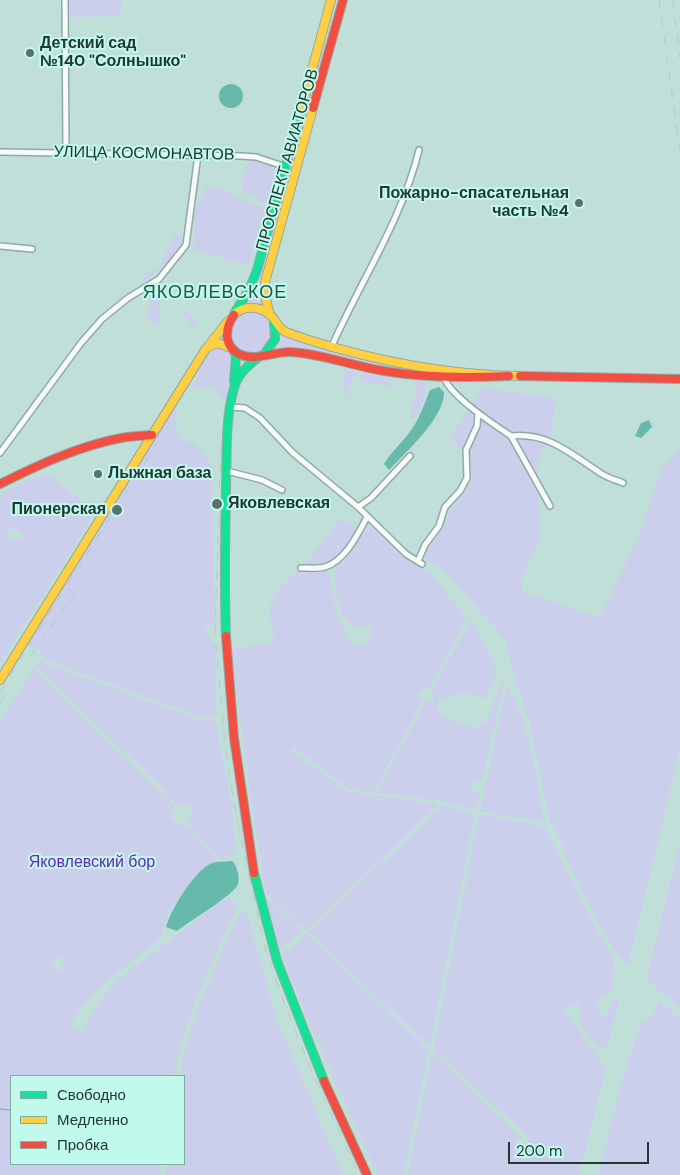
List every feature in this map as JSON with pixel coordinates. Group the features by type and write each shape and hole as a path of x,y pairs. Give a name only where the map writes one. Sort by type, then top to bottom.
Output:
{"main road":[{"name":"ПРОСПЕКТ АВИАТОРОВ","path":"0,680 205,350 232,316 254,279 287,167 331,0"},
{"name":"ПРОСПЕКТ АВИАТОРОВ","path":"272,318 266,304 265,282 343,0"},
{"path":"367,1175 321,1075 277,960 262,904 242,804 224,640 223,586 227,472 236,357 226,335 232,316 241,309 254,307 266,312 289,333 331,348 390,361 509,376"},
{"path":"232,393 241,372 270,348 275,340 276,331 272,318"},
{"path":"205,350 210,345 217,343 233,349 244,356 293,352 384,371 444,378 509,376 680,379"},
{"path":"0,484 39,466 98,445 123,438 152,435"}],"street":[{"path":"65,0 66,153"},
{"path":"331,348 344,318 363,285 406,191 419,150"},
{"name":"УЛИЦА КОСМОНАВТОВ","path":"0,152 251,156 287,167"},
{"path":"0,453 81,343 102,319 128,298 159,279 186,245 198,155"},
{"path":"0,246 32,249"},
{"path":"444,378 448,386 478,413 511,436 550,506"},
{"path":"231,407 245,408 260,418 293,453 358,507 406,554 420,563 425,545 439,526 445,507 460,491 467,478 466,450 477,426 478,413"},
{"path":"511,436 525,435 540,438 583,458 603,475 623,483"},
{"path":"358,507 371,498 410,456"},
{"path":"227,472 262,480 282,490"},
{"path":"301,568 326,567 339,558 358,535 367,516"}],"green space":[{"path":"70,0 122,0 120,16 70,17"},
{"path":"328,32 331,33 261,282 262,305 245,303 259,275"},
{"path":"249,158 270,164 279,172 270,205 257,200 257,196 248,192 246,195 241,193 243,185 241,184"},
{"path":"206,187 229,191 229,193 266,210 249,262 242,264 193,249 195,210"},
{"path":"175,234 180,236 182,240 172,258 145,282 142,280 162,262"},
{"path":"160,284 164,284 164,289 159,323 155,324 145,316 151,306 148,292"},
{"path":"184,307 196,321 192,328 183,314"},
{"path":"247,311 255,311 266,317 272,332 266,347 255,353 247,353 236,347 230,336 230,328 236,317"},
{"path":"283,334 349,355 393,365 393,367 392,369 278,349"},
{"path":"217,347 227,350 232,355 229,401 220,396 213,384 201,390 191,387 198,376 196,370 210,350"},
{"path":"345,369 356,371 356,377 352,377 347,399 342,385"},
{"path":"361,371 389,376 391,387 360,381"},
{"path":"417,379 426,383 425,393 421,406 412,419 409,416 417,389 413,381"},
{"path":"481,388 556,398 551,437 537,462 540,538 521,579 523,592 599,618 637,540 663,465 680,447 680,749 628,966 611,944 585,898 558,834 550,822 529,721 510,664 506,641 446,572 426,560 425,551 474,477 462,451 449,438 458,427"},
{"path":"171,411 179,414 174,427 181,439 195,444 212,465 215,625 205,625 206,634 215,645 216,703 214,717 203,718 41,658 41,652 27,643 160,433"},
{"path":"50,475 87,505 92,502 95,505 90,521 0,664 0,495 30,479","holes":["13,528 23,538 19,540 7,536 8,530"]},
{"path":"340,519 355,526 352,536 343,548 328,563 316,566 303,566"},
{"path":"368,528 375,530 390,543 397,553 430,573 467,618 428,690 420,692 419,696 423,701 373,792 349,789 292,746 291,750 348,792 439,804 306,930 266,895 231,649 275,643 270,609 271,602 280,587 299,570 328,570 336,611 347,639 350,643 357,646 370,641 372,629 359,624 354,628 341,614 336,594 335,568"},
{"path":"470,621 488,649 497,671 486,699 468,692 439,700 437,709 443,716 475,728 488,719 502,679 504,682 483,778 471,785 470,789 480,793 476,809 444,801 376,793 426,702 434,701 431,692"},
{"name":"Яковлевский бор","path":"39,661 202,721 215,720 232,806 236,855 219,859 189,823 188,819 192,811 189,804 177,805 160,786 36,666"},
{"name":"Яковлевский бор","path":"33,669 175,806 169,815 176,822 188,826 217,860 211,862 188,884 168,913 160,939 99,987 81,1007 70,1026 82,1034 98,1004 129,971 228,897 237,904 185,1031 174,1075 10,1075 10,1165 161,1165 159,1175 0,1175 0,721","holes":["58,957 64,959 61,970 58,971 52,966"]},
{"path":"507,685 522,717 527,735 545,823 480,811"},
{"path":"444,805 475,814 430,1046 308,932"},
{"path":"479,814 545,827 591,919 614,960 612,990 596,999 603,1021 615,998 618,999 609,1046 601,1049 587,1034 580,1018 579,1003 563,1009 606,1068 579,1175 408,1175 432,1053 522,1138 516,1143 529,1142 529,1137 433,1050"},
{"path":"680,842 680,1007 646,981"},
{"path":"266,898 303,931 280,950"},
{"path":"240,913 247,913 277,1020 343,1175 165,1175 167,1165 185,1165 185,1075 180,1075 190,1033 213,972"},
{"path":"307,934 429,1050 403,1175 378,1175 307,1018 282,954"},
{"path":"659,1001 680,1020 680,1175 598,1175 622,1079 640,1025 653,1016"}],"shaded area":[{"path":"231,84 240,87 243,96 240,105 231,108 222,105 219,96 222,87"},
{"path":"439,387 444,392 443,402 432,423 389,470 384,464 413,428 430,390"},
{"path":"649,420 652,427 641,438 635,436 641,423"},
{"path":"232,861 237,869 239,880 233,891 177,931 166,927 184,891 205,867 212,863"}],"waterway":[{"path":"0,1109 10,1110"}],"railway":[{"path":"659,0 680,150"},
{"path":"673,0 680,59"},
{"path":"0,692 161,437"},
{"path":"221,445 215,634 225,745 236,815 266,952 315,1079 359,1175"},
{"path":"30,657 80,585"},
{"path":"0,703 11,686"}],"traffic: fast":[{"path":"235,312 249,290 257,270 301,110"},
{"path":"265,353 275,339 274,321"},
{"path":"234,350 236,357 234,381"},
{"path":"226,636 225,543 229,412 238,378 260,356"},
{"path":"254,873 277,961 324,1081"}],"traffic: slow":[{"path":"301,110 331,0"},
{"path":"270,315 265,296 265,282 313,108"},
{"path":"234,315 246,308 261,309 271,316 284,331 290,334 334,348 413,366 467,373 520,376"},
{"path":"0,680 205,350 228,321"},
{"path":"208,347 217,343 232,348"}],"traffic: jam":[{"path":"313,108 343,0"},
{"path":"234,315 227,331 228,341 234,351 245,356 258,357 291,352 315,355 384,371 415,375 509,376"},
{"path":"520,376 680,379"},
{"path":"0,484 44,463 105,441 152,435"},
{"path":"226,636 234,738 254,873"},
{"path":"324,1081 367,1175"}],"place":[{"name":"Детский сад №140 \"Солнышко\"","path":"30,53"},
{"name":"Пожарно-спасательная часть №4","path":"579,203"},
{"name":"Лыжная база","path":"98,474"},
{"name":"Яковлевская","path":"217,504"},
{"name":"Пионерская","path":"117,510"}],"district":[{"name":"ЯКОВЛЕВСКОЕ","path":"215,293"}]}
